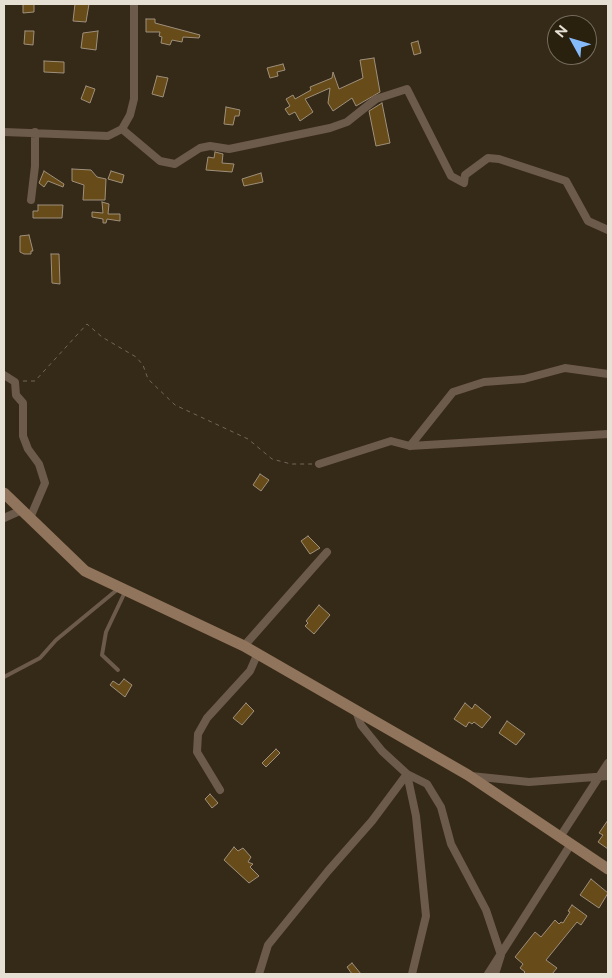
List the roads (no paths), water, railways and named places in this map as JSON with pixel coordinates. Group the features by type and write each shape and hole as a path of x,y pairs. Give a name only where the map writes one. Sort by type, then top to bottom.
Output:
{"street":[{"path":"4,132 108,136 122,129 130,115 134,99 134,4"},
{"path":"122,129 160,161 175,164 200,148 210,146 230,149 330,128 347,122 376,99 408,89 452,176 464,182 464,175 488,158 499,159 566,181 588,220 608,230"},
{"path":"31,200 36,166 35,132"},
{"path":"410,446 453,392 484,382 524,379 565,368 608,374"},
{"path":"4,375 15,382 16,395 23,404 23,436 28,449 40,464 45,483 30,518"},
{"path":"319,464 392,441 410,446 608,434"},
{"path":"4,493 85,571 244,646 468,775 608,869"},
{"path":"4,518 22,510"},
{"path":"244,646 327,552"},
{"path":"220,790 197,752 198,734 207,718 250,671 257,655"},
{"path":"356,710 361,725 382,752 407,774 427,784 441,807 451,844 486,910 501,955 495,974"},
{"path":"560,837 608,763"},
{"path":"259,974 268,945 328,871 372,822 407,774"},
{"path":"407,774 416,816 426,916 412,974"},
{"path":"468,775 529,782 608,776"},
{"path":"488,974 571,844"}],"lane":[{"path":"118,670 102,655 106,632 123,589"},
{"path":"4,677 40,658 56,640 123,589"}]}
